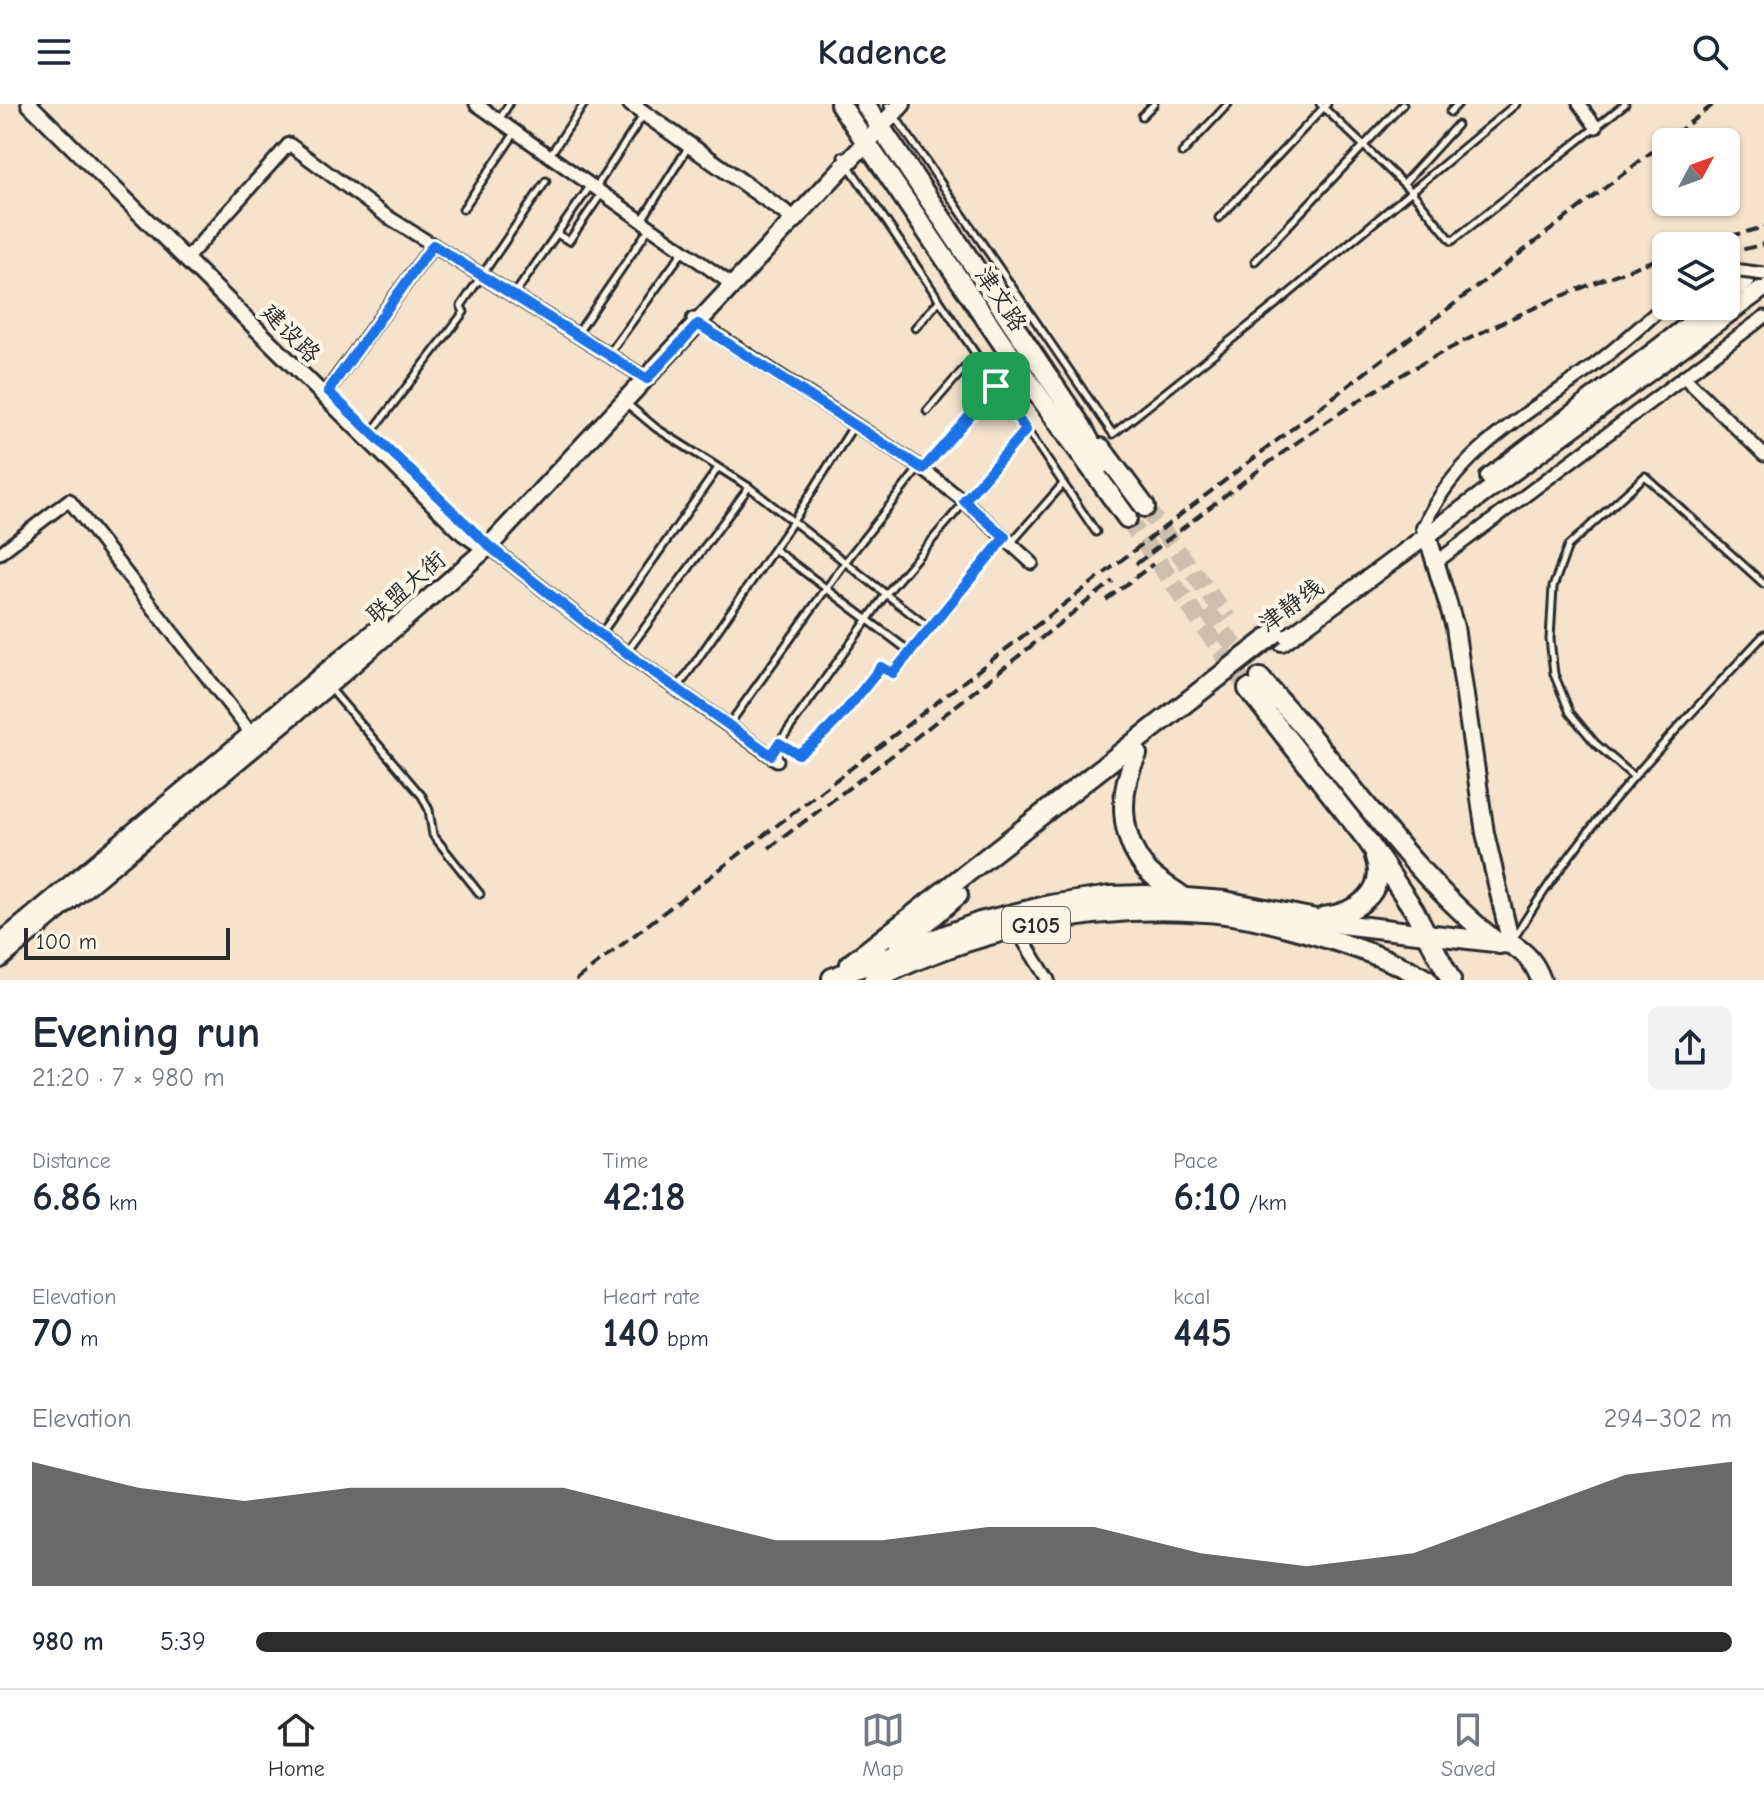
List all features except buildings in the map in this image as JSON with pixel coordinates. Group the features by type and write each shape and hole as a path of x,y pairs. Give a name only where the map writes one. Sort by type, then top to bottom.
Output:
{"main road":[{"name":"津文路","path":"840,104 1024,375 1040,411 1131,515 1082,427 885,111"},
{"path":"0,943 324,682 483,543 793,217 885,111"},
{"path":"1740,280 1744,276"},
{"name":"津静线","path":"831,979 1279,638 1764,288"},
{"name":"津静线","path":"1426,531 1695,320"},
{"path":"1426,531 1455,627 1485,833 1505,944"},
{"path":"1451,980 1414,910 1259,680 1307,731 1383,828 1471,922 1505,944 1526,953 1541,980"},
{"name":"津静线","path":"862,980 949,902 1137,754 1214,687"},
{"path":"0,959 255,739"},
{"path":"1137,754 1123,795 1129,839 1145,867 1208,912"},
{"path":"1310,919 1347,913 1375,889 1379,878 1377,862 1367,840"},
{"path":"831,979 980,922 1018,921 1050,905 1110,896 1183,897 1280,911 1310,919 1505,944"},
{"name":"G105","path":"873,980 1018,921 1164,910 1208,912 1290,928 1379,956 1427,980"}],"street":[{"name":"建设路","path":"29,104 189,257"},
{"name":"建设路","path":"38,104 368,436 483,543"},
{"path":"476,104 731,283"},
{"path":"631,104 793,217"},
{"path":"1579,104 1596,127"},
{"path":"189,257 289,144 385,215 644,377"},
{"path":"326,394 433,245"},
{"path":"1740,274 1764,274"},
{"path":"1426,531 1445,486 1488,441 1607,356 1652,316"},
{"path":"1435,563 1764,317"},
{"path":"696,321 921,468 964,501 1032,563"},
{"path":"1684,377 1764,455"},
{"path":"0,553 69,500 255,739"},
{"path":"483,543 626,654 774,758"},
{"path":"1018,921 1035,961 1048,980"}],"lane":[{"path":"498,120 509,104"},
{"path":"550,155 584,104"},
{"path":"1142,116 1154,104"},
{"path":"1182,153 1228,104"},
{"path":"1255,261 1403,104"},
{"path":"1450,112 1458,104"},
{"path":"885,111 1113,434 1280,301 1516,104"},
{"path":"1219,218 1324,105 1411,191 1452,241 1625,104"},
{"path":"557,234 569,241 597,188 645,114"},
{"path":"1403,183 1457,125"},
{"path":"463,209 516,132"},
{"path":"577,335 690,145"},
{"path":"844,160 1096,532"},
{"path":"368,436 464,312 461,306 546,181"},
{"path":"513,295 557,234 597,188"},
{"path":"608,355 685,250"},
{"path":"915,328 939,301"},
{"path":"927,411 975,356"},
{"path":"728,726 846,561 921,468 996,386"},
{"path":"623,399 656,428 749,487 794,520 928,627"},
{"path":"676,690 794,520 855,424"},
{"path":"774,758 779,743 886,594 1026,430"},
{"path":"601,635 718,468"},
{"path":"1633,776 1596,744 1570,713 1554,674 1550,639 1553,587 1568,546 1645,476 1764,584"},
{"path":"779,743 798,754 851,705 881,667 893,673 928,627 1063,484"},
{"path":"626,654 749,487"},
{"path":"774,549 909,651"},
{"path":"1505,944 1633,776 1764,635"},
{"path":"324,682 422,796 429,810 433,835 480,894"}],"tunnel":[{"path":"1145,507 1228,619"},
{"path":"1127,518 1248,689"},
{"path":"1207,611 1260,678"}],"railway":[{"path":"576,980 1714,104"},
{"path":"1740,234 1764,227"},
{"path":"1740,250 1764,244"},
{"path":"1136,564 1285,451 1412,369 1519,315 1652,261"},
{"path":"1106,600 1153,564"},
{"path":"769,848 914,739 1113,581"}],"route":[{"path":"433,245 647,379 698,324 923,469 996,386 1026,430 964,501 1005,537 893,673 881,667 851,705 798,754 779,743 771,755 601,635 489,546 328,391 433,245"}]}
